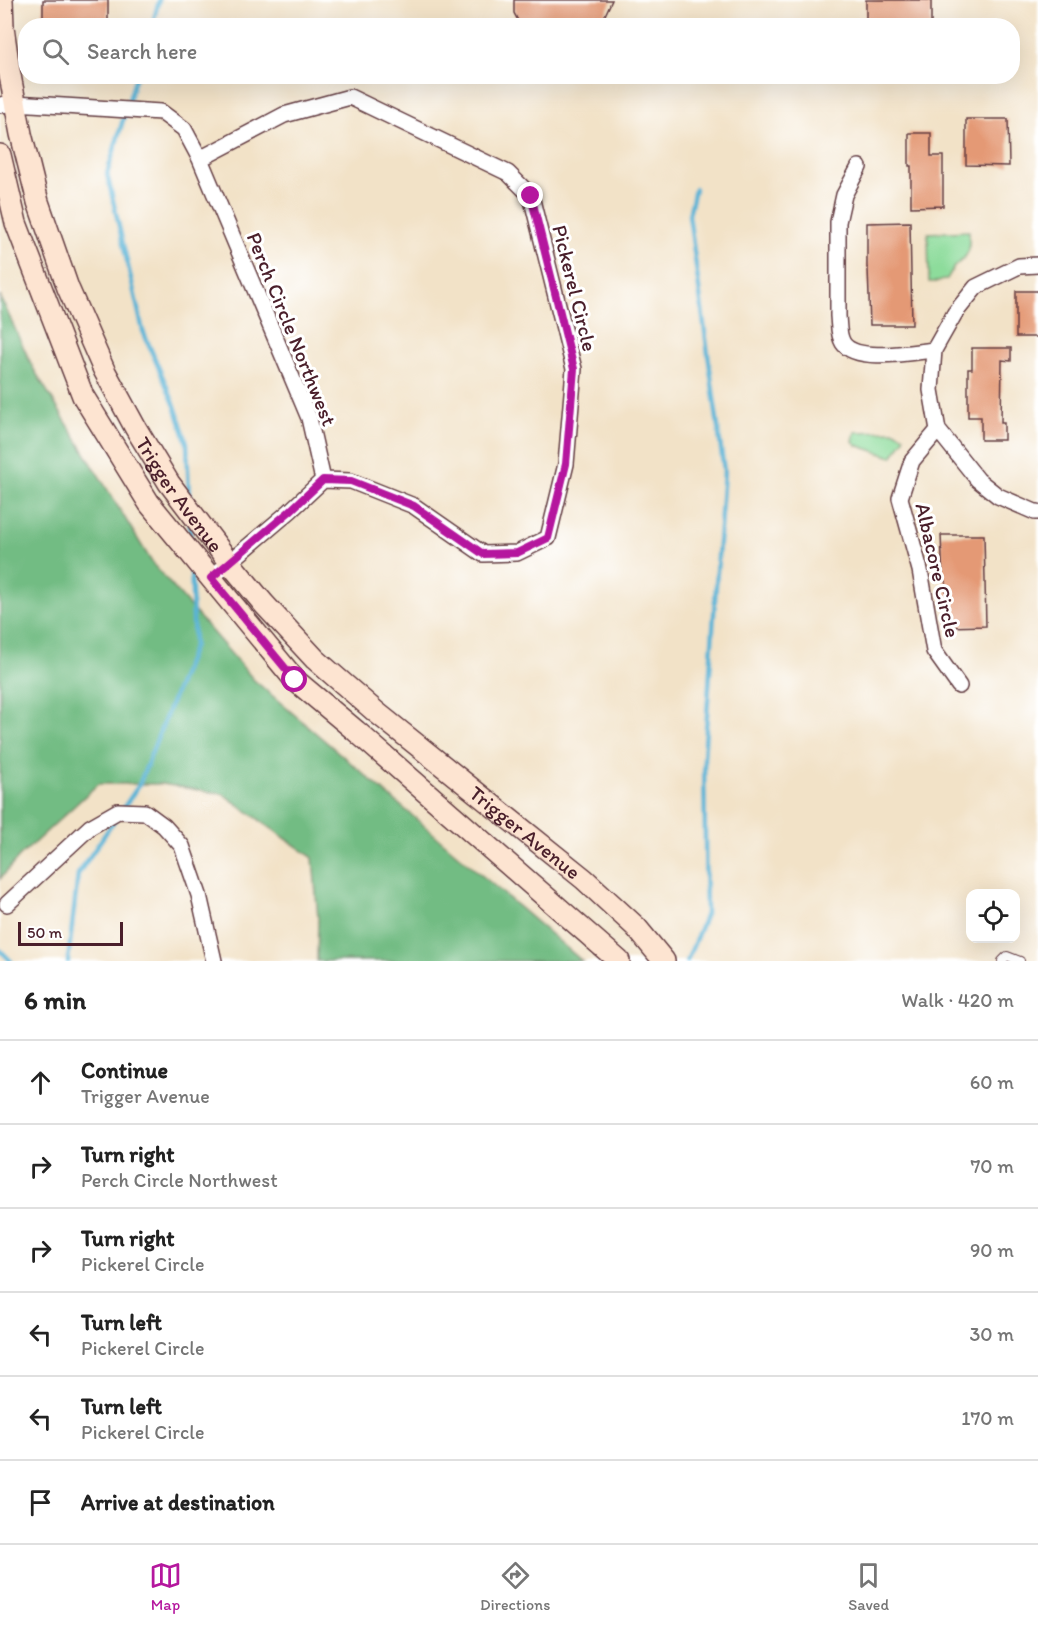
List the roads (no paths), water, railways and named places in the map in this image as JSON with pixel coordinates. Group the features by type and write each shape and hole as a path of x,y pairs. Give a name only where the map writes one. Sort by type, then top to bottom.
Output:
{"main road":[{"name":"Trigger Avenue","path":"2,0 8,104 21,134 38,202 68,288 104,370 169,483 229,562 315,659 376,712 584,879 636,927 664,961"},
{"name":"Trigger Avenue","path":"0,155 16,223 83,396 149,503 295,680 619,961"}],"street":[{"name":"Pickerel Circle","path":"200,159 284,115 350,98 508,173 531,196 574,369 566,464 548,538 517,553 483,554 414,506 351,481 323,480"},
{"path":"8,104 161,112 184,129 200,159"},
{"name":"Perch Circle Northwest","path":"200,159 309,418 323,480"},
{"path":"859,167 844,195 838,222 838,316 841,339 850,350 859,354 934,350"},
{"path":"1038,265 1019,266 976,287 955,313 934,350 931,390 938,430 978,480 998,496 1038,512"},
{"name":"Albacore Circle","path":"938,430 912,461 900,498 920,570 934,651 959,686"},
{"path":"211,578 323,480"},
{"path":"7,904 90,827 118,811 145,812 164,826 182,846 199,894 214,961"}],"lane":[{"path":"1002,961 1007,956 1020,961"}],"waterway":[{"path":"154,18 159,0"},
{"path":"134,84 107,174 143,331 175,406 187,443 189,498"},
{"path":"687,961 706,914 704,758 724,471 689,215 695,189"},
{"path":"190,524 190,543"},
{"path":"124,807 139,785 194,645 191,566"},
{"path":"68,961 78,874 116,818"},
{"path":"0,950 11,961"}]}
